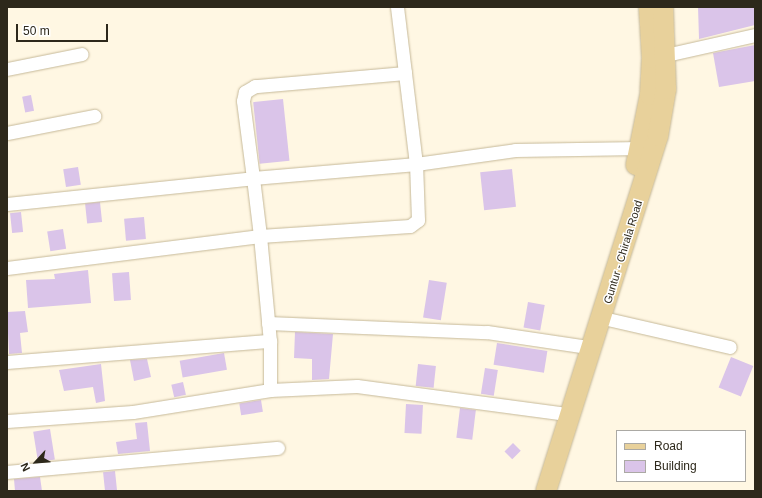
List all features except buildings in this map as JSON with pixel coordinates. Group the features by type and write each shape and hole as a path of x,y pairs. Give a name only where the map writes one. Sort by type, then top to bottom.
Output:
{"main road":[{"name":"Guntur - Chirala Road","path":"534,491 581,346 641,148 650,95 652,58 649,7"},
{"name":"Guntur - Chirala Road","path":"546,491 603,318 658,136 666,89 666,55 663,7"}],"street":[{"path":"7,268 260,236 410,226 418,220 416,164 397,7"},
{"path":"666,55 755,35"},
{"path":"7,69 82,54"},
{"path":"270,390 270,340 260,236 243,101 245,92 250,88 405,73"},
{"path":"7,133 94,116"},
{"path":"7,204 253,178 416,164 515,150 641,148"},
{"path":"603,318 730,347"},
{"path":"268,323 487,332 581,346"},
{"path":"7,362 270,340"},
{"path":"7,421 139,411 270,390 357,386 559,413"},
{"path":"7,472 278,448"}]}
